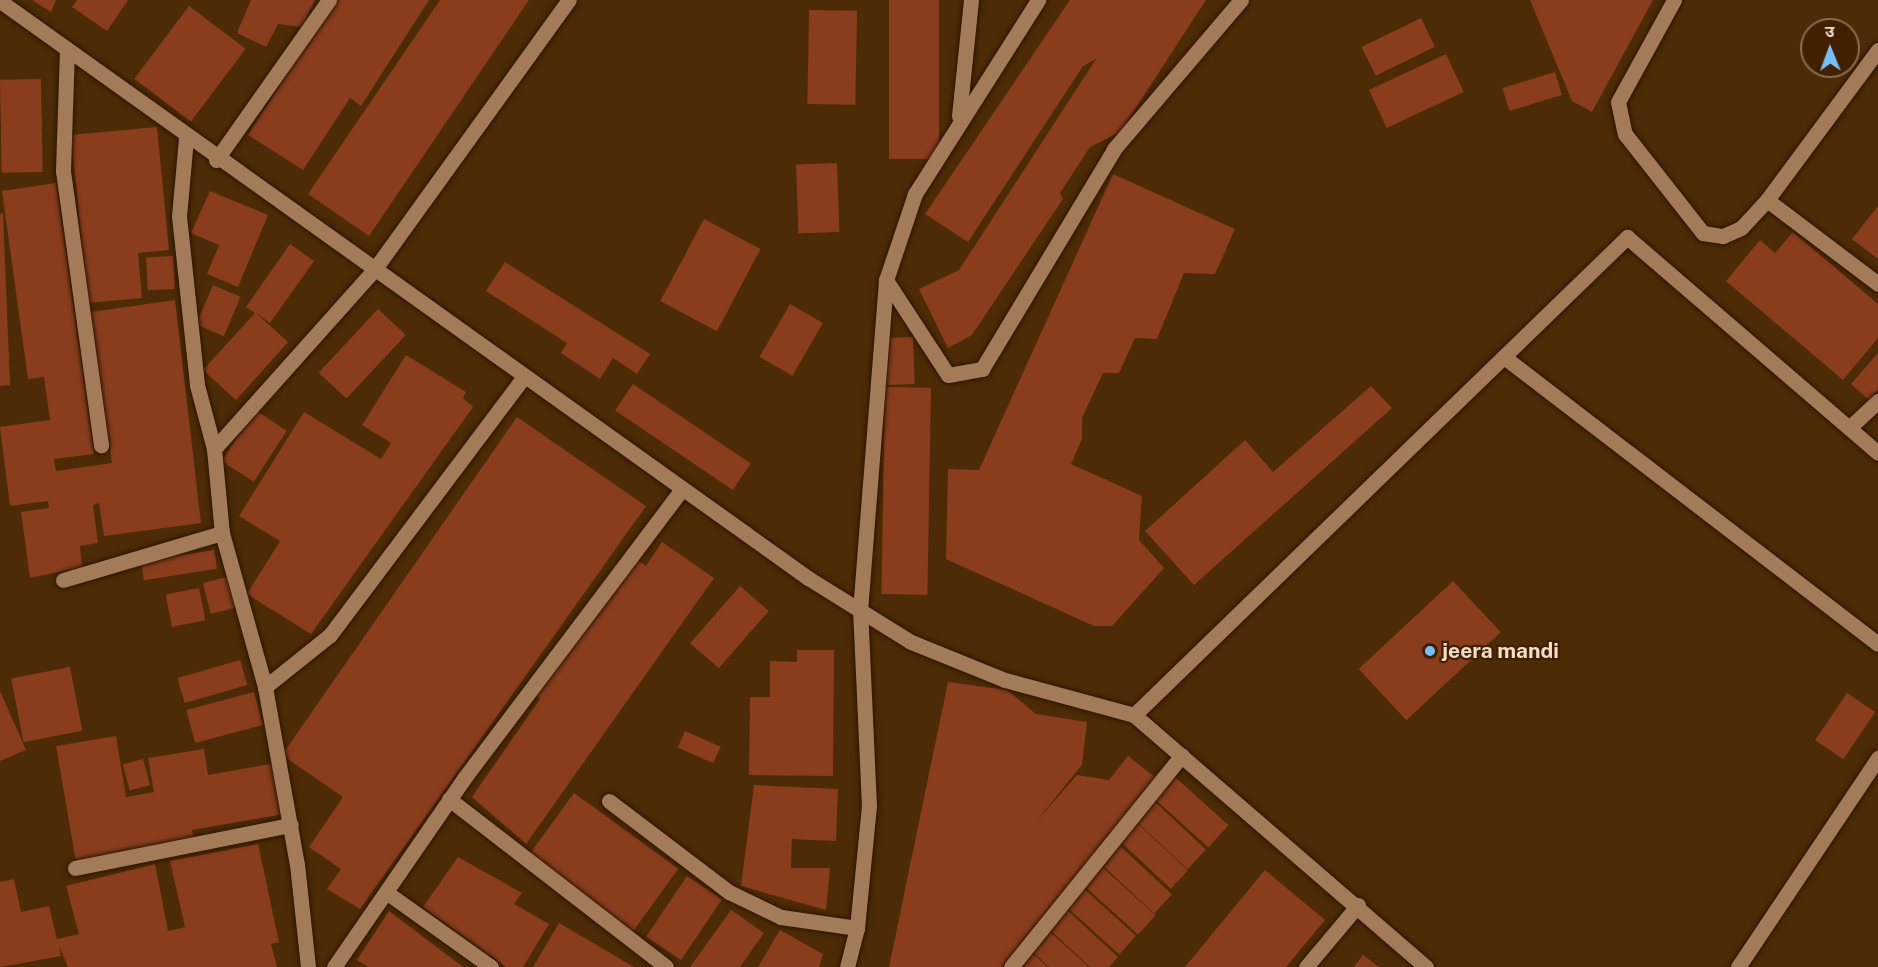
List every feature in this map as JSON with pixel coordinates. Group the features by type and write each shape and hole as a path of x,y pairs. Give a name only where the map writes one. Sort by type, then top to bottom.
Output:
{"street":[{"path":"216,160 329,0"},
{"path":"214,449 374,270 569,0"},
{"path":"958,120 971,0"},
{"path":"847,967 857,928 869,806 860,611 886,280 915,194 958,120 1038,0"},
{"path":"886,280 948,375 982,369 1114,149 1241,0"},
{"path":"1674,0 1618,102 1625,134 1703,233 1723,236 1741,228 1767,200 1878,51"},
{"path":"0,1 216,160 682,489 860,611 911,642 1005,680 1134,715 1358,905 1426,967"},
{"path":"67,49 63,171 101,445"},
{"path":"186,138 179,216 197,385 214,449 222,533 265,687 291,825 308,967"},
{"path":"1767,200 1878,284"},
{"path":"1134,715 1627,237 1878,453"},
{"path":"1504,357 1878,644"},
{"path":"265,687 330,635 524,377"},
{"path":"1849,428 1878,402"},
{"path":"334,967 449,799 682,489"},
{"path":"63,580 222,533"},
{"path":"1011,967 1182,755"},
{"path":"1738,967 1878,758"},
{"path":"449,799 666,967"},
{"path":"609,801 729,892 781,917 857,928"},
{"path":"75,868 291,825"},
{"path":"386,892 491,967"},
{"path":"1306,967 1358,905"}],"building":[{"path":"32,0 56,0 51,12"},
{"path":"77,0 128,0 107,31 72,7"},
{"path":"251,0 315,0 302,27 278,24 266,47 237,33"},
{"path":"335,0 429,0 361,106 350,98 303,170 248,135"},
{"path":"440,0 529,0 369,236 308,194"},
{"path":"889,0 939,0 939,159 889,159"},
{"path":"1070,0 1206,0 1120,132 1090,147 1060,193 1063,199 972,335 948,348 919,289 959,270 1096,59 1083,66 968,242 925,214"},
{"path":"1530,0 1653,0 1592,112 1572,101"},
{"path":"189,6 246,49 191,121 134,79"},
{"path":"809,10 857,11 855,105 807,104"},
{"path":"1421,18 1435,47 1376,76 1362,47"},
{"path":"1446,54 1464,92 1387,128 1369,90"},
{"path":"1555,72 1562,95 1509,111 1502,88"},
{"path":"41,79 43,172 2,173 0,80"},
{"path":"157,127 169,250 138,253 142,298 88,303 71,135"},
{"path":"837,163 839,232 798,233 796,164"},
{"path":"1113,174 1235,229 1215,274 1184,273 1157,339 1135,338 1119,373 1103,373 1082,418 1082,439 1071,464 1142,496 1139,540 1164,568 1112,626 1094,626 946,559 948,469 979,470"},
{"path":"56,183 94,454 54,459 56,471 112,463 91,312 175,300 201,523 104,536 99,503 93,505 98,543 80,546 82,567 30,578 21,512 49,508 48,501 10,506 0,427 50,420 44,377 28,379 2,191"},
{"path":"210,191 268,215 238,287 207,274 219,245 191,233"},
{"path":"1878,206 1878,259 1852,239"},
{"path":"3,213 10,385 0,386 0,214"},
{"path":"704,219 761,249 717,331 660,301"},
{"path":"1793,232 1878,304 1878,338 1843,380 1726,281 1760,240 1775,253"},
{"path":"290,244 314,261 270,323 256,313 288,342 236,400 203,370 255,313 246,307"},
{"path":"173,256 175,289 148,290 146,257"},
{"path":"505,262 650,354 637,374 613,358 600,379 561,353 567,343 486,291"},
{"path":"213,285 241,297 224,336 196,325"},
{"path":"790,304 823,323 792,376 760,357"},
{"path":"378,309 406,335 346,399 319,373"},
{"path":"913,337 915,384 887,385 885,338"},
{"path":"1878,353 1878,390 1869,400 1851,384"},
{"path":"406,355 466,392 463,398 473,407 311,634 247,594 280,541 239,516 304,412 381,459 391,443 362,425"},
{"path":"633,384 751,463 733,490 615,411"},
{"path":"1371,386 1392,408 1194,585 1145,531 1245,440 1273,472"},
{"path":"885,387 931,388 927,595 881,594"},
{"path":"255,410 287,431 254,482 222,461"},
{"path":"517,417 646,506 360,909 327,889 341,869 309,847 343,797 282,755"},
{"path":"662,542 714,578 526,844 472,797 540,699 535,695 635,558 646,566"},
{"path":"214,550 217,569 144,580 141,562"},
{"path":"231,576 239,607 211,614 203,583"},
{"name":"jeera mandi","path":"1453,581 1501,632 1406,720 1359,669"},
{"path":"740,586 769,611 719,668 690,643"},
{"path":"199,588 205,620 172,627 166,594"},
{"path":"797,650 834,650 833,776 749,775 750,697 770,697 770,661 797,662"},
{"path":"240,660 247,685 185,703 178,678"},
{"path":"70,667 82,731 24,742 11,678"},
{"path":"948,682 1007,690 1036,714 1087,722 1082,765 1034,824 1077,775 1109,780 1128,756 1156,778 1002,967 889,967"},
{"path":"0,691 26,750 0,761"},
{"path":"254,692 263,725 195,743 186,710"},
{"path":"1847,693 1875,712 1843,759 1815,740"},
{"path":"685,731 721,747 713,763 678,747"},
{"path":"116,736 126,797 154,792 148,758 204,749 208,775 276,763 284,814 192,830 194,841 76,862 56,746"},
{"path":"143,759 150,785 130,791 123,764"},
{"path":"1175,777 1229,825 1208,847 1155,799"},
{"path":"754,785 838,789 836,841 792,839 791,868 830,868 826,910 741,886"},
{"path":"574,793 678,869 633,932 528,856"},
{"path":"1154,801 1206,849 1188,869 1136,821"},
{"path":"1136,822 1188,870 1171,889 1119,840"},
{"path":"258,844 279,942 271,944 277,967 68,967 59,946 61,956 0,967 0,882 14,879 21,912 49,906 57,939 79,934 66,886 155,864 168,931 185,927 170,861"},
{"path":"1120,846 1172,894 1154,913 1102,865"},
{"path":"458,857 522,893 514,904 549,924 523,967 506,967 423,907"},
{"path":"1102,867 1156,915 1138,934 1085,886"},
{"path":"1265,870 1325,920 1286,967 1185,967"},
{"path":"687,876 722,899 681,960 646,937"},
{"path":"1084,889 1136,936 1119,954 1067,908"},
{"path":"1066,909 1118,957 1109,967 1090,967 1049,929"},
{"path":"731,910 764,933 740,967 690,967"},
{"path":"389,911 463,967 368,967 357,960"},
{"path":"559,923 634,967 533,967"},
{"path":"780,930 823,954 819,967 758,967"},
{"path":"1049,931 1089,967 1049,967 1031,950"},
{"path":"1031,952 1048,967 1017,967"},
{"path":"1363,955 1379,967 1354,967"}],"place":[{"name":"jeera mandi","path":"1430,651"}]}
